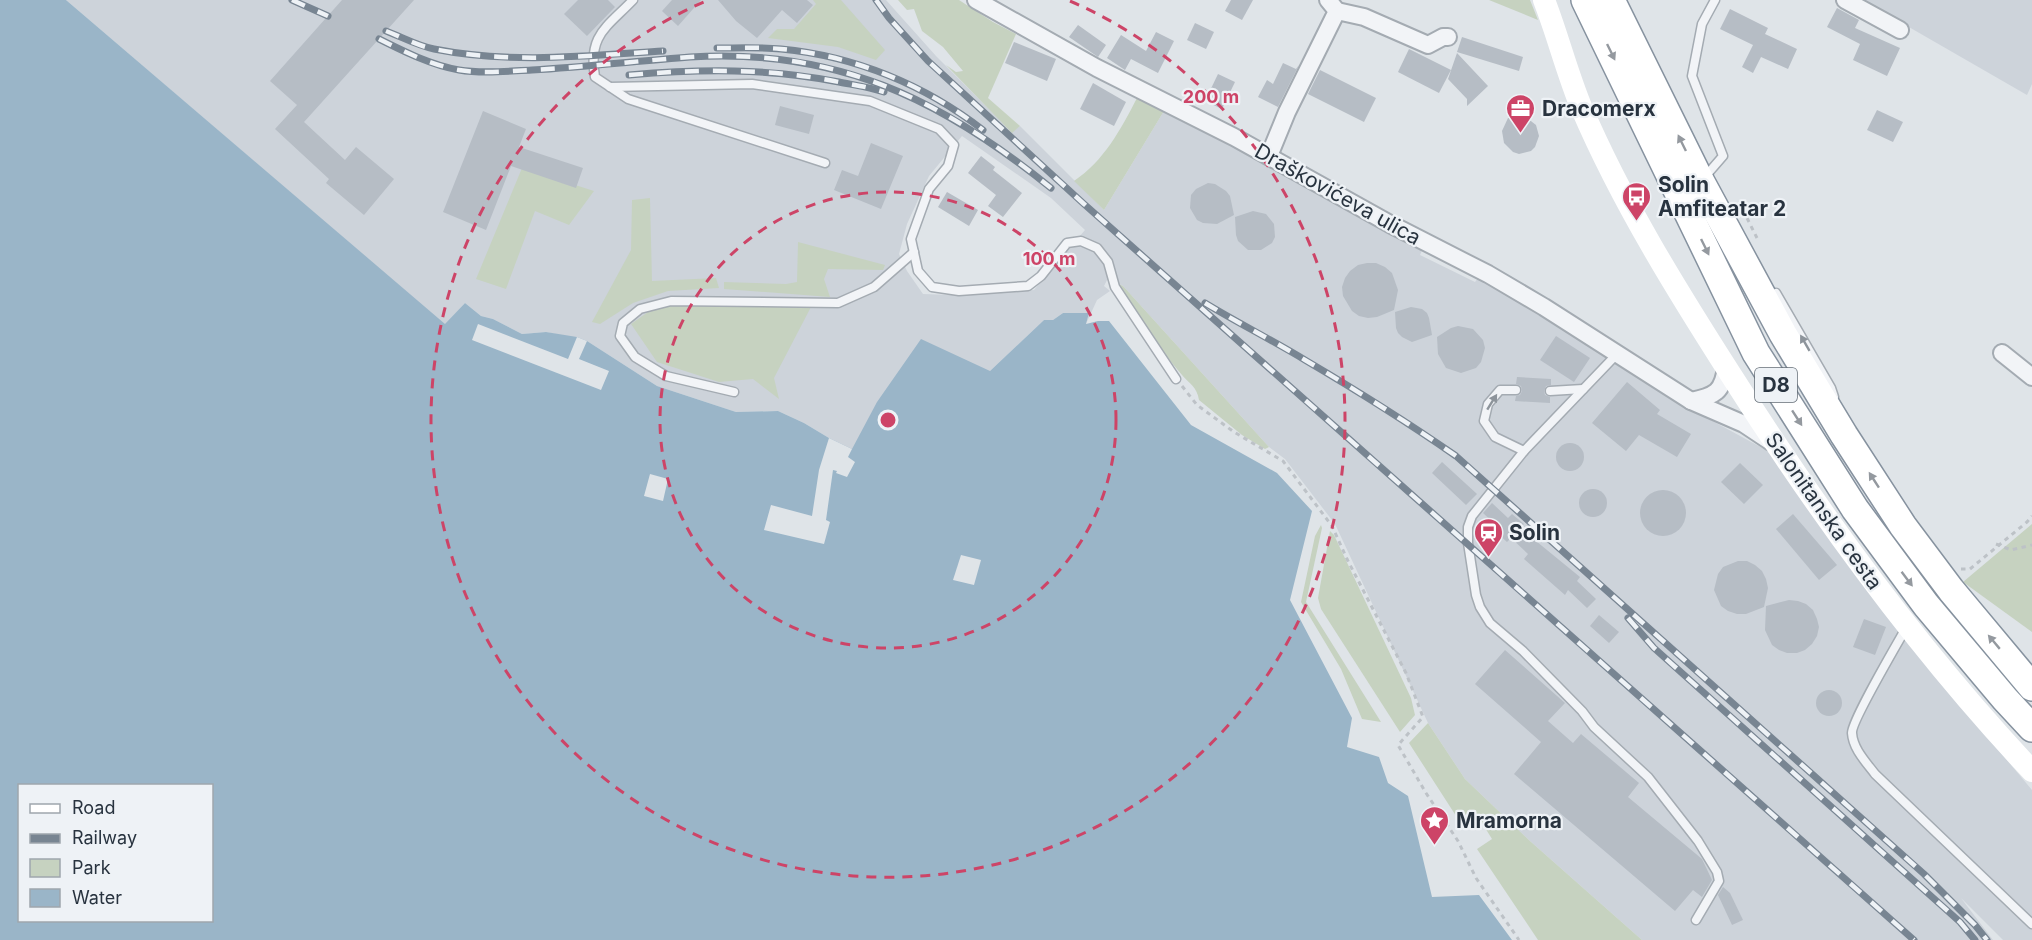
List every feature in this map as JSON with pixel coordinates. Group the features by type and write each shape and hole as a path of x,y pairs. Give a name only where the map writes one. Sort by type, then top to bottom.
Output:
{"highway":[{"name":"D8","path":"1585,0 1756,353 1862,518 1926,605 2004,699 2032,728"},
{"name":"D8","path":"1611,0 1718,214 1784,334 1845,435 1903,526 1951,590 2032,687"}],"main road":[{"name":"Salonitanska cesta","path":"1544,0 1582,108 1616,180 1673,283 1776,446 1857,562 1951,682 2032,771"}],"street":[{"name":"Draškovićeva ulica","path":"976,0 1097,68 1269,156 1390,224 1488,274 1691,401 1744,424 1776,446"},
{"path":"1845,0 1900,30"},
{"path":"1269,156 1332,5 1364,16 1428,45 1443,37 1448,37"},
{"path":"2002,353 2032,377"},
{"path":"1691,401 1710,397 1719,389 1724,380 1726,367"}],"lane":[{"path":"633,0 597,37 594,55 595,77 628,99 825,164"},
{"path":"1701,182 1723,156 1692,76 1702,24 1715,0"},
{"path":"610,87 752,84 870,101 939,129 954,145 948,166 929,189 911,239 918,271 932,287 959,291 1028,286 1041,276 1067,243 1082,241 1097,248 1108,262 1115,287 1176,379"},
{"path":"1718,214 1759,270"},
{"path":"735,392 666,376 635,357 620,336 623,323 640,309 671,301 838,303 874,286 914,252"},
{"path":"1773,288 1831,388 1845,435"},
{"path":"1617,354 1524,451 1472,516 1468,527 1468,543 1480,607 1490,623 1523,651 1582,711 1594,727 1648,777 1698,841 1717,872 1719,881 1696,920"},
{"path":"1550,391 1583,389"},
{"path":"1516,390 1500,390 1488,404 1484,421 1495,437 1524,451"},
{"path":"1907,625 1859,712 1851,731 1855,744 1862,758 1875,774 2032,924"}],"path":[{"path":"1176,379 1197,405 1234,432 1283,461 1332,526 1406,673 1423,717 1398,745 1458,841 1476,878 1519,940"},
{"path":"1970,569 2032,516"},
{"path":"1997,544 2011,550 2032,546"}],"shaded area":[{"path":"66,0 886,0 936,56 1012,132 1020,126 1104,210 1164,111 1244,149 1423,248 1420,255 1475,282 1479,277 1694,411 1766,450 1783,467 1893,624 2032,790 2032,940 2003,940 1961,898 1993,940 1642,940 1530,841 1465,779 1428,723 1335,524 1285,459 1269,447 1123,286 1117,283 1107,280 1104,286 1110,291 1097,300 1086,324 1089,313 1063,313 1053,320 1044,320 990,371 970,542 829,438 778,411 736,412 657,386 587,341 546,332 522,334 493,319 481,316 465,303 445,325","holes":["962,136 1051,198 1085,230 1034,290 953,295 923,294 907,271 899,254 907,224 929,176"]},
{"path":"1862,0 2032,0 2032,84 2027,95"}],"green space":[{"path":"813,0 841,0 885,50 876,60 838,47 768,38 777,29 794,29 816,4"},
{"path":"898,0 959,0 1016,34 988,98 1020,126 1012,133 946,65 956,72 963,71 943,47 922,31 914,9 907,10"},
{"path":"1489,0 1530,0 1538,20"},
{"path":"1137,98 1164,111 1104,210 1074,181 1103,154 1118,133"},
{"path":"522,168 594,191 569,225 535,211 506,289 476,279"},
{"path":"650,198 652,281 716,278 719,288 668,291 633,303 600,324 592,322 631,250 632,200"},
{"path":"798,242 885,265 883,270 828,269 824,279 830,297 724,289 724,282 786,284 797,282"},
{"path":"1117,283 1123,286 1269,447 1265,449 1242,435 1199,400 1195,389 1156,342"},
{"path":"671,305 811,307 774,378 779,399 753,379 719,382 657,362 631,324 648,312"},
{"path":"2032,524 2032,632 1963,582"},
{"path":"1321,525 1306,602 1381,722 1362,719 1341,669 1301,602 1315,536"},
{"path":"1330,531 1334,535 1411,698 1415,715 1400,732 1321,609 1318,598"},
{"path":"1428,723 1465,779 1530,841 1642,940 1538,940 1477,849 1492,839 1474,810 1458,819 1409,743"}],"water":[{"path":"0,0 66,0 445,324 465,303 481,316 493,319 522,334 546,332 577,337 587,341 657,386 736,412 778,411 852,449 877,402 921,339 990,371 1044,320 1053,320 1063,313 1089,313 1086,324 1109,321 1191,425 1277,473 1312,511 1290,600 1352,718 1347,747 1379,757 1388,783 1408,796 1432,897 1479,895 1512,940 0,940"}],"pier":[{"path":"478,324 568,359 577,337 587,341 579,359 609,371 601,390 472,340"},
{"path":"829,438 852,449 848,457 855,462 847,477 833,470 826,520 830,522 824,544 764,530 771,505 812,516 819,470"},
{"path":"650,474 668,479 663,501 644,496"},
{"path":"961,555 981,560 974,585 953,580"}],"building":[{"path":"342,0 414,0 304,122 345,160 356,147 394,179 364,215 326,183 329,179 275,129 297,105 270,81"},
{"path":"578,0 608,0 615,7 587,36 564,14"},
{"path":"672,0 701,0 678,26 662,11"},
{"path":"718,0 807,0 813,5 797,23 782,10 757,38 736,21"},
{"path":"1231,0 1253,0 1242,20 1225,11"},
{"path":"1837,8 1859,20 1855,28 1900,48 1887,76 1853,60 1860,44 1827,27"},
{"path":"1730,9 1768,28 1765,34 1797,49 1788,69 1761,57 1753,73 1742,67 1753,45 1720,29"},
{"path":"1195,23 1214,32 1206,49 1187,40"},
{"path":"1078,25 1106,45 1098,57 1069,37"},
{"path":"1156,32 1174,41 1158,73 1131,59 1125,70 1107,58 1121,35 1146,51"},
{"path":"1462,37 1523,57 1519,71 1457,52"},
{"path":"1014,42 1056,59 1047,81 1005,63"},
{"path":"1409,49 1451,70 1439,93 1398,72"},
{"path":"1457,53 1488,86 1467,106 1467,99 1448,79"},
{"path":"1283,63 1296,69 1299,65 1278,107 1258,97 1267,80 1273,84"},
{"path":"1320,70 1376,98 1364,122 1308,94"},
{"path":"1218,74 1235,82 1222,109 1205,101"},
{"path":"1093,83 1126,102 1114,126 1080,109"},
{"path":"780,106 814,115 809,134 775,125"},
{"path":"1877,110 1903,122 1893,142 1867,130"},
{"path":"483,111 526,129 519,147 583,168 576,188 511,166 486,230 443,212"},
{"name":"Dracomerx","path":"1508,118 1527,118 1536,125 1539,136 1531,151 1519,154 1513,152 1504,143 1502,131"},
{"path":"871,143 903,156 881,209 834,190 842,170 858,176"},
{"path":"981,156 995,167 993,170 1022,193 1003,217 988,206 996,195 968,173"},
{"path":"1208,183 1215,184 1230,196 1234,215 1217,224 1197,220 1190,208 1191,195 1196,189"},
{"path":"947,192 978,210 969,226 938,207"},
{"path":"1253,211 1266,214 1274,224 1275,237 1272,243 1261,250 1248,250 1238,241 1236,235 1235,217"},
{"path":"1376,263 1392,273 1398,290 1394,310 1368,318 1352,311 1343,296 1342,287 1350,271 1358,265"},
{"path":"1411,307 1422,309 1427,313 1432,335 1412,342 1398,333 1395,312"},
{"path":"1458,326 1473,329 1483,340 1485,348 1481,362 1476,368 1461,373 1446,368 1438,354 1437,337"},
{"path":"1556,336 1590,358 1574,382 1540,360"},
{"path":"1517,377 1551,379 1551,385 1546,386 1544,391 1545,395 1550,397 1550,403 1515,401 1516,396 1522,391 1521,386 1516,384"},
{"path":"1627,382 1660,410 1657,414 1691,434 1677,457 1639,435 1626,451 1592,423"},
{"path":"1570,443 1580,447 1584,457 1580,467 1570,471 1560,467 1556,457 1560,447"},
{"path":"1442,462 1477,494 1466,505 1432,473"},
{"path":"1740,463 1763,485 1744,504 1721,482"},
{"path":"1593,489 1603,493 1607,503 1603,513 1593,517 1583,513 1579,503 1583,493"},
{"path":"1663,490 1672,491 1680,496 1685,504 1685,522 1680,530 1672,535 1663,536 1654,535 1646,530 1641,522 1640,513 1641,504 1646,496 1654,491"},
{"path":"1492,503 1508,518 1512,514 1524,524 1520,528 1580,577 1577,581 1596,599 1587,608 1568,590 1565,595 1524,559 1528,554 1511,538 1507,542 1496,532 1499,528 1483,513"},
{"path":"1793,514 1837,565 1819,580 1776,529"},
{"path":"1738,561 1747,561 1762,571 1768,588 1764,607 1746,614 1737,614 1721,606 1714,590 1718,574 1723,567"},
{"path":"1789,600 1806,604 1813,610 1819,627 1812,644 1797,653 1787,653 1772,645 1765,630 1766,606"},
{"path":"1599,615 1619,632 1609,643 1590,626"},
{"path":"1864,619 1886,627 1875,655 1853,647"},
{"path":"1505,650 1565,703 1548,721 1573,743 1581,734 1639,783 1628,797 1702,859 1712,880 1702,897 1693,890 1675,911 1514,774 1541,742 1475,684"},
{"path":"1829,690 1839,693 1842,703 1839,713 1829,716 1819,713 1816,703 1819,693"},
{"path":"1723,887 1730,893 1743,920 1732,925 1718,895"}],"railway":[{"path":"292,0 328,16"},
{"path":"876,0 928,61 1084,204 1914,940"},
{"path":"386,31 428,48 463,54 520,58 663,51"},
{"path":"379,39 438,65 477,72 552,69 690,57 743,56 792,61 839,71 883,85 968,128 1010,156 1051,188"},
{"path":"717,48 781,49 836,58 862,66 913,86 961,114 983,130"},
{"path":"629,75 708,71 761,72 813,77 884,92"},
{"path":"1205,303 1343,383 1456,456 1924,874 1987,940"},
{"path":"1628,618 1654,648 1960,922 1975,940"}],"place":[{"name":"Dracomerx","path":"1521,134"},
{"name":"Solin Amfiteatar 2","path":"1637,222"},
{"name":"Solin","path":"1488,558"},
{"name":"Mramorna","path":"1435,846"}]}
